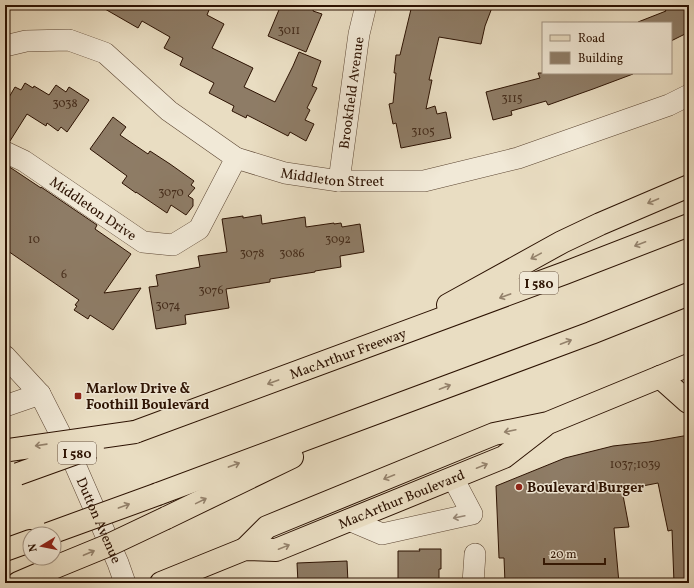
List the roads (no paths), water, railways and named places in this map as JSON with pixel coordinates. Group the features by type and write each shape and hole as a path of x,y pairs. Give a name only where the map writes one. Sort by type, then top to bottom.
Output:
{"main road":[{"path":"388,339 562,242 689,186"},
{"name":"MacArthur Freeway","path":"11,477 558,276 689,225"},
{"path":"62,529 591,333 689,294"},
{"name":"MacArthur Boulevard","path":"167,582 245,549 267,527 494,434 548,422 689,365"},
{"path":"660,377 689,402"},
{"path":"18,583 109,545 408,401"},
{"name":"MacArthur Boulevard","path":"245,549 276,550 504,457 548,422"},
{"path":"7,450 135,432"},
{"path":"5,550 22,543"}],"street":[{"name":"Brookfield Avenue","path":"339,181 358,34 366,5"},
{"name":"Middleton Street","path":"5,46 26,41 69,40 105,52 168,111 236,158 285,174 339,181 424,181 518,158 668,105 689,95"},
{"name":"Middleton Drive","path":"5,152 24,161 143,242 173,245 199,229 236,158"},
{"name":"Dutton Avenue","path":"5,356 40,394 69,451 118,563 125,583"},
{"path":"5,406 40,394"},
{"path":"349,520 382,534 472,514 453,478"},
{"path":"473,583 475,554"}],"place":[{"name":"Marlow Drive & Foothill Boulevard","path":"78,396"},
{"name":"Boulevard Burger","path":"519,487"}]}
